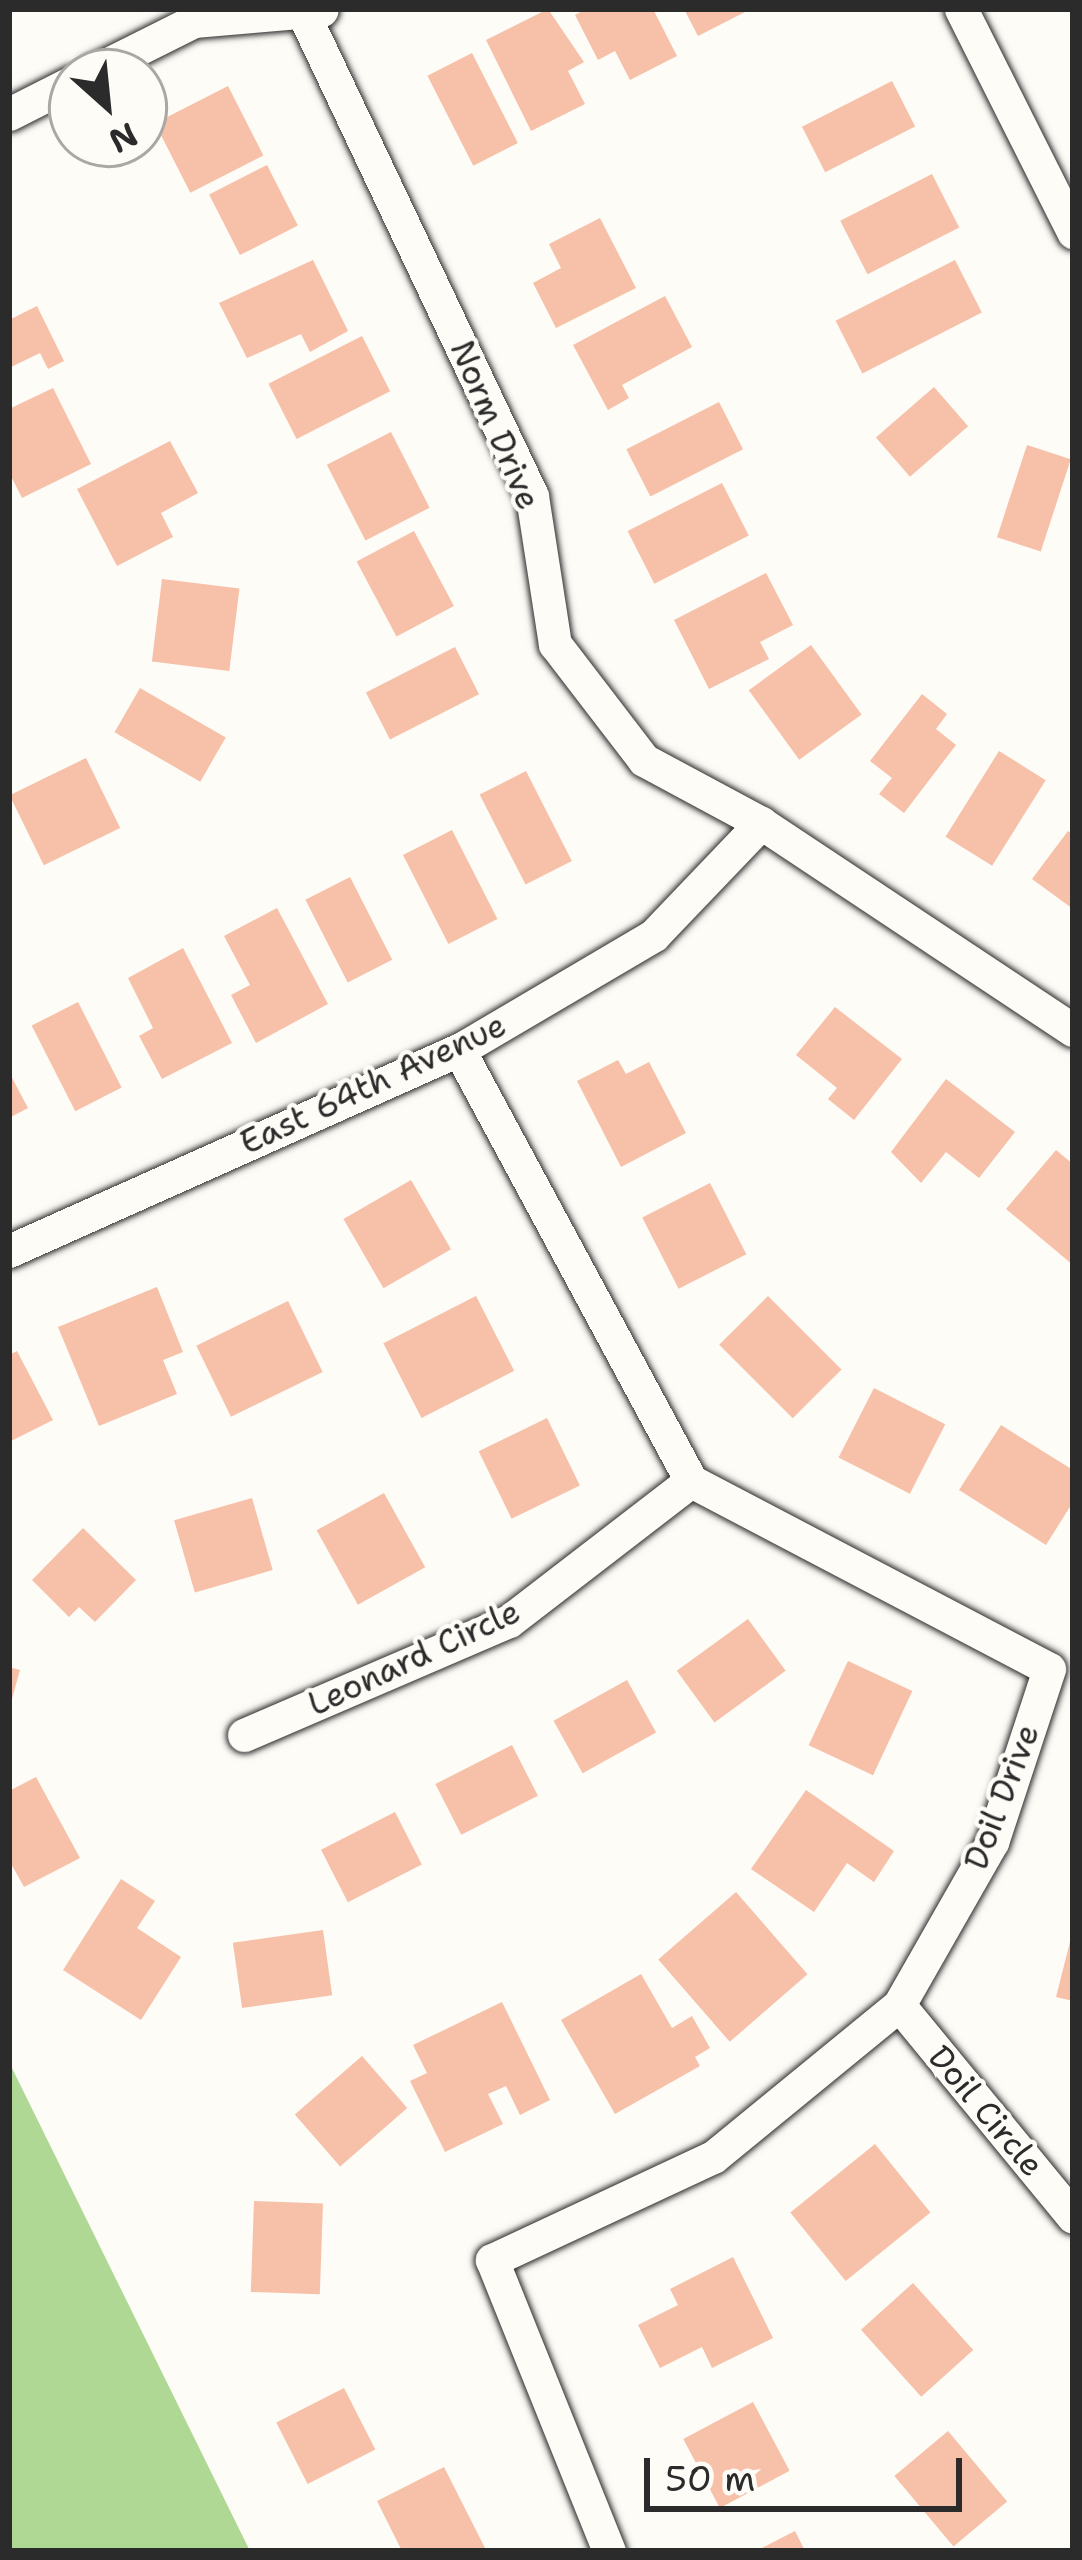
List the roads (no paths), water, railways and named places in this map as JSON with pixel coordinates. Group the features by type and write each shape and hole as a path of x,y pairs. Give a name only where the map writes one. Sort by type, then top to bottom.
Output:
{"street":[{"path":"961,9 1073,232"},
{"path":"140,48 194,21 314,13"},
{"name":"Norm Drive","path":"314,13 532,496 555,644 644,760 760,823 1073,1030"},
{"path":"9,114 48,94"},
{"name":"East 64th Avenue","path":"9,1251 459,1050 654,935 760,823"},
{"path":"459,1050 691,1481"},
{"name":"Leonard Circle","path":"244,1735 509,1621 691,1481"},
{"name":"Doil Drive","path":"608,2551 493,2260 713,2157 899,2005 992,1843 1049,1670 691,1481"},
{"name":"Doil Circle","path":"899,2005 1073,2217"}]}
